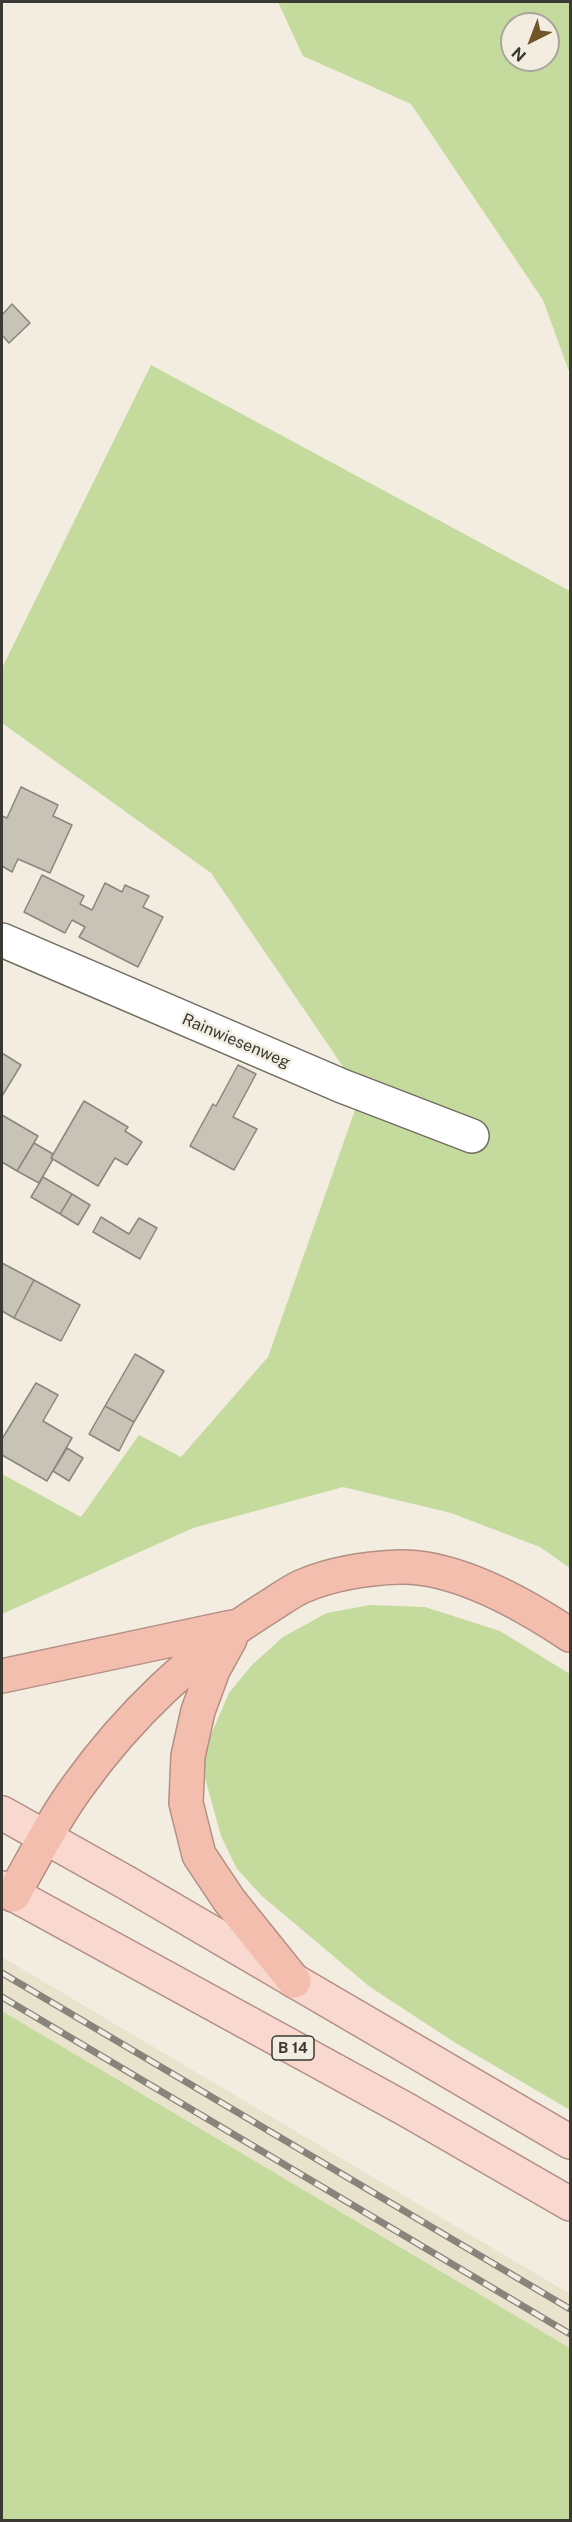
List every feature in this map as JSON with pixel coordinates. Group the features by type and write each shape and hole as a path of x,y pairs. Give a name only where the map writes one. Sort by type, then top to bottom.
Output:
{"highway":[{"path":"7,1892 77,1787 112,1743 184,1670 237,1626 302,1587 350,1571 402,1567 442,1574 488,1588 537,1613 570,1635"},
{"path":"2,1676 237,1626"},
{"path":"237,1626 213,1670 198,1711 188,1756 186,1803 199,1855 229,1900 294,1981"}],"main road":[{"path":"2,1813 127,1883 570,2142"},
{"name":"B 14","path":"7,1892 407,2110 570,2204"}],"street":[{"name":"Rainwiesenweg","path":"2,940 342,1086 472,1136"}],"shaded area":[{"path":"2,1957 570,2294 570,2348 2,2011"}],"green space":[{"path":"278,2 570,2 570,374 543,300 411,104 303,56"},
{"path":"151,365 570,591 570,1568 540,1547 451,1513 343,1487 193,1528 2,1614 2,1474 81,1517 139,1435 181,1457 268,1357 361,1093 211,873 2,723 2,668"},
{"path":"370,1605 425,1607 500,1631 570,1674 570,2110 454,2042 370,1987 262,1896 237,1869 221,1836 203,1771 209,1739 229,1693 252,1665 283,1637 327,1613"},
{"path":"2,2011 570,2348 570,2520 2,2520"}],"building":[{"path":"12,304 30,323 9,343 2,335 2,315"},
{"path":"21,787 58,805 53,816 72,825 50,873 18,859 12,872 2,866 2,816 7,818"},
{"path":"42,875 84,896 80,904 92,910 105,883 122,892 125,885 149,896 143,907 163,917 138,967 79,937 85,927 72,920 65,933 24,912"},
{"path":"2,1053 21,1065 2,1096"},
{"path":"238,1065 256,1074 233,1117 257,1129 234,1170 190,1146 213,1104 216,1106"},
{"path":"84,1101 128,1127 125,1131 142,1142 127,1165 115,1158 98,1186 51,1158"},
{"path":"2,1115 38,1136 17,1171 2,1162"},
{"path":"34,1143 53,1154 51,1158 53,1159 39,1183 17,1171"},
{"path":"43,1177 72,1194 60,1214 31,1197"},
{"path":"72,1194 90,1205 78,1225 60,1214"},
{"path":"101,1217 129,1234 139,1218 157,1228 140,1259 93,1232"},
{"path":"2,1263 34,1280 14,1318 2,1311"},
{"path":"34,1280 80,1305 61,1341 14,1318"},
{"path":"135,1354 164,1371 134,1422 105,1406"},
{"path":"36,1383 58,1395 43,1421 72,1438 47,1481 2,1455 2,1439"},
{"path":"105,1406 134,1422 119,1451 89,1434"},
{"path":"67,1448 83,1458 69,1481 53,1471"}],"railway":[{"path":"2,1973 570,2309"},
{"path":"2,1997 570,2334"}]}
